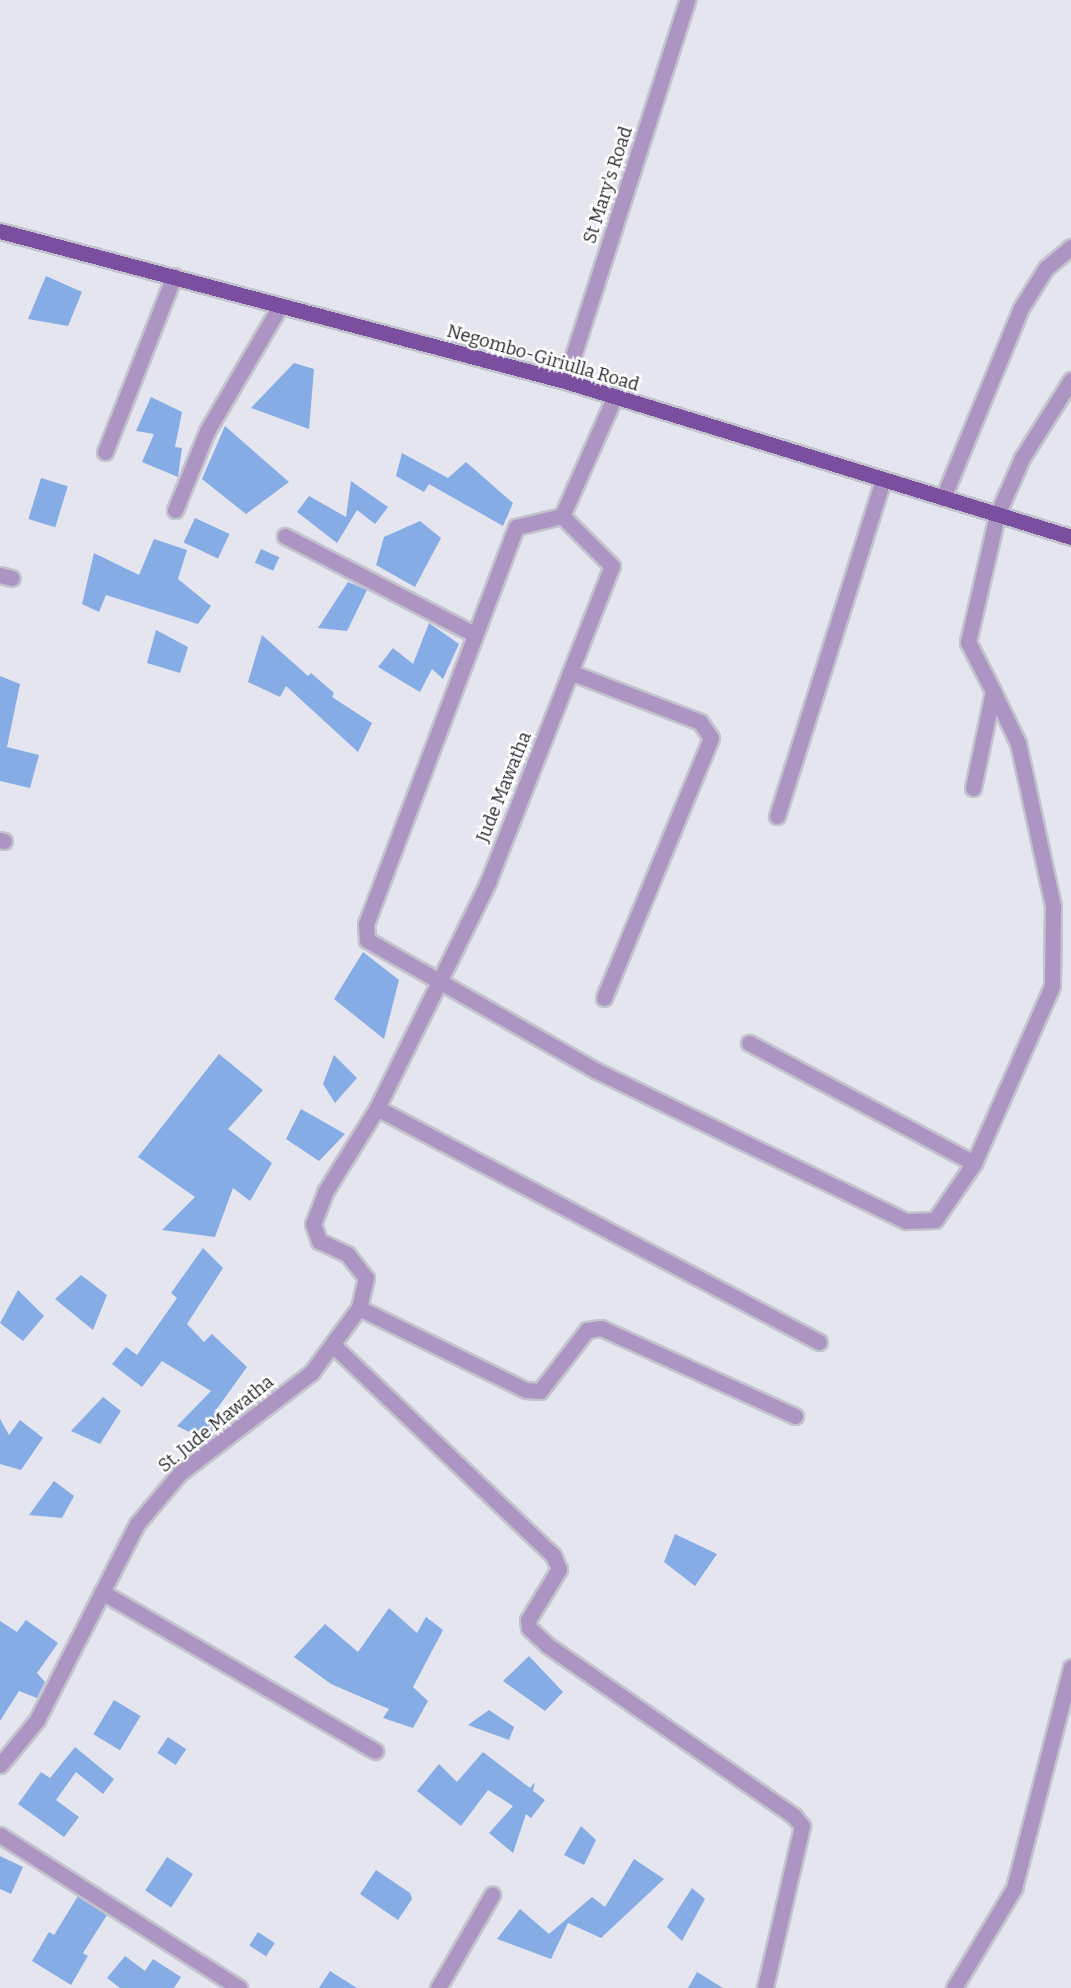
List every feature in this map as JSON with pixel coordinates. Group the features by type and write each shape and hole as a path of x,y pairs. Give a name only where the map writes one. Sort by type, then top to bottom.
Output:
{"main road":[{"name":"Negombo-Giriulla Road","path":"0,231 565,381 614,398 1071,537"}],"street":[{"name":"St Mary's Road","path":"565,381 687,0"},
{"path":"943,498 1021,308 1046,268 1071,247"},
{"path":"105,452 174,276"},
{"path":"175,510 207,431 280,306"},
{"path":"614,398 562,516 516,527 366,924 367,940 381,950 442,980 595,1070 906,1221 935,1220 974,1163 1052,986 1053,906 1018,743 968,642 997,515 1022,458 1071,380"},
{"path":"777,816 883,480"},
{"name":"Jude Mawatha","path":"325,1192 377,1108 442,980 488,882 612,566 562,516"},
{"path":"285,536 474,634"},
{"path":"570,672 700,722 711,738 604,998"},
{"path":"973,788 993,691"},
{"path":"749,1043 974,1163"},
{"path":"377,1108 819,1342"},
{"name":"St. Jude Mawatha","path":"0,1765 37,1720 137,1524 180,1473 311,1373 334,1346 358,1308 366,1278 347,1254 320,1241 313,1224 325,1192"},
{"path":"358,1308 526,1390 540,1391 587,1330 600,1328 795,1416"},
{"path":"334,1346 553,1555 559,1569 528,1620 529,1628 547,1645 794,1816 802,1826 765,1988"},
{"path":"102,1592 375,1751"},
{"path":"954,1988 1014,1888 1071,1667"},
{"path":"0,1835 239,1988"},
{"path":"438,1988 492,1895"}],"building":[{"path":"46,276 82,292 68,326 28,319"},
{"path":"294,363 314,369 309,429 251,408"},
{"path":"151,397 182,412 175,447 182,448 178,477 142,462 154,434 136,431"},
{"path":"225,426 289,482 246,514 202,479"},
{"path":"402,453 448,478 466,462 513,503 503,526 429,484 424,492 396,476"},
{"path":"41,478 68,486 55,527 28,519"},
{"path":"351,481 388,507 375,524 357,510 337,543 297,512 309,496 346,517"},
{"path":"195,518 229,534 218,559 184,542"},
{"path":"420,521 441,538 415,587 376,565 384,537"},
{"path":"154,539 187,550 178,579 211,606 198,624 106,595 99,612 82,604 94,553 139,575"},
{"path":"261,549 279,557 273,571 255,563"},
{"path":"348,582 367,590 347,631 318,628"},
{"path":"429,623 459,644 443,679 432,669 420,692 378,667 393,648 413,664"},
{"path":"156,630 188,647 180,673 147,663"},
{"path":"262,635 308,676 311,673 334,693 332,697 372,723 358,752 286,686 280,697 248,682"},
{"path":"0,676 20,684 7,747 39,755 30,788 0,781"},
{"path":"363,952 399,980 384,1039 334,999"},
{"path":"219,1054 263,1090 228,1129 272,1163 250,1201 233,1188 215,1237 162,1230 195,1197 138,1157"},
{"path":"334,1055 357,1078 335,1103 323,1084"},
{"path":"301,1109 345,1134 319,1161 286,1139"},
{"path":"203,1248 223,1268 187,1324 204,1342 212,1334 247,1367 216,1410 225,1416 206,1440 177,1426 211,1391 162,1361 142,1387 112,1364 126,1347 137,1355 177,1298 171,1293"},
{"path":"81,1275 107,1295 93,1330 55,1299"},
{"path":"18,1290 44,1316 23,1341 0,1323"},
{"path":"103,1397 121,1411 100,1444 71,1431"},
{"path":"0,1419 9,1435 20,1420 43,1438 21,1470 0,1464"},
{"path":"54,1481 74,1496 62,1518 29,1515"},
{"path":"675,1534 717,1554 695,1586 664,1562"},
{"path":"389,1608 417,1633 426,1617 443,1630 413,1687 428,1701 413,1728 383,1718 389,1709 331,1684 294,1657 325,1624 358,1652"},
{"path":"26,1620 58,1643 37,1673 45,1682 37,1698 19,1691 0,1721 0,1621 17,1632"},
{"path":"529,1656 563,1692 545,1711 503,1681"},
{"path":"114,1700 141,1716 120,1750 93,1734"},
{"path":"489,1710 514,1727 509,1740 468,1725"},
{"path":"168,1737 186,1749 176,1765 157,1753"},
{"path":"75,1747 114,1779 103,1794 76,1772 56,1800 79,1817 64,1837 18,1804 41,1772 50,1778"},
{"path":"483,1752 530,1788 535,1782 533,1791 545,1800 531,1818 526,1814 513,1853 489,1833 513,1806 488,1790 461,1826 417,1791 439,1764 457,1782"},
{"path":"581,1826 596,1840 584,1865 564,1855"},
{"path":"0,1856 23,1867 11,1894 0,1889"},
{"path":"167,1857 193,1874 171,1907 145,1891"},
{"path":"634,1859 664,1879 601,1938 568,1923 551,1959 497,1939 520,1909 549,1934 592,1897 605,1907"},
{"path":"376,1870 410,1893 412,1899 398,1920 360,1894"},
{"path":"692,1888 705,1899 682,1941 667,1927"},
{"path":"78,1896 107,1915 83,1953 88,1956 71,1985 32,1961 49,1932 54,1935"},
{"path":"258,1932 275,1943 266,1956 249,1945"},
{"path":"125,1956 145,1971 153,1959 181,1977 174,1988 120,1988 107,1978"},
{"path":"330,1971 357,1988 319,1988"},
{"path":"697,1972 723,1988 688,1988"}]}
